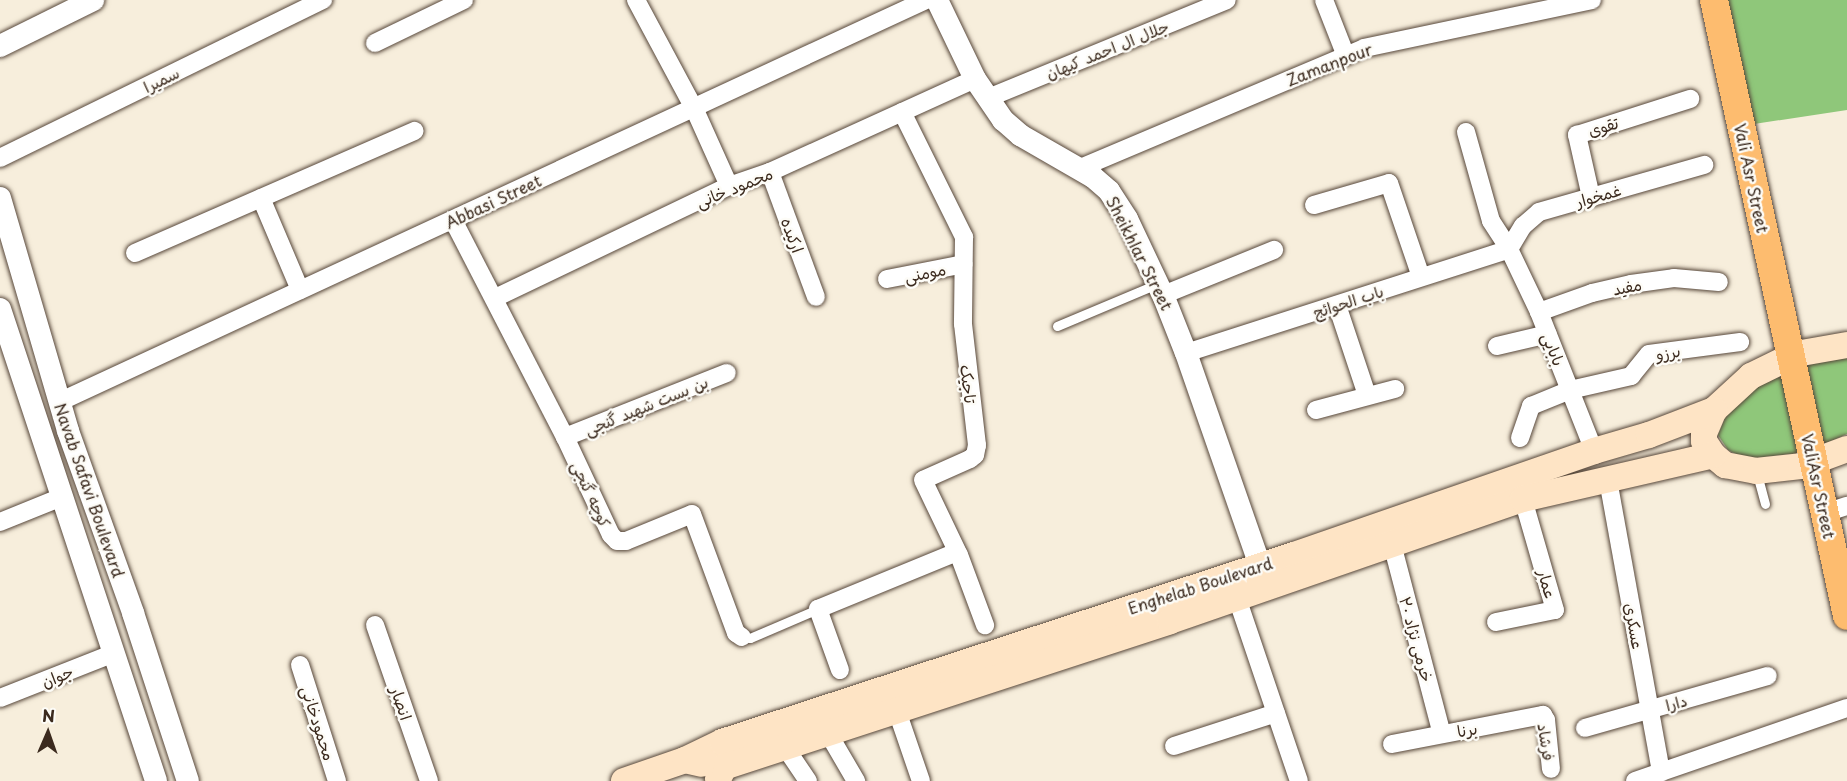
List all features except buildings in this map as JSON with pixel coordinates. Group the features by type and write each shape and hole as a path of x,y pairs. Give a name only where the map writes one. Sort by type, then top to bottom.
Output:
{"main road":[{"name":"Vali Asr Street","path":"1713,0 1790,356"},
{"path":"1847,345 1825,347 1790,356 1751,376 1714,410 1704,433 1704,441 1713,455 1725,465 1756,471 1814,462 1847,448"},
{"name":"ValiAsr Street","path":"1790,356 1814,462 1836,509 1847,616"},
{"name":"Enghelab Boulevard","path":"624,781 686,760 722,742 1260,565 1594,451 1650,435 1714,410"},
{"name":"Enghelab Boulevard","path":"719,780 724,767 1237,598 1523,500 1713,455"},
{"path":"1044,635 1053,659"},
{"path":"686,760 706,765 719,780"}],"street":[{"path":"0,46 93,0"},
{"name":"سمیرا","path":"0,158 323,0"},
{"path":"375,43 464,0"},
{"path":"636,0 694,108 729,186"},
{"name":"Abbasi Street","path":"59,402 926,0"},
{"name":"Sheikhlar Street","path":"937,0 975,79 1003,120 1020,135 1109,190 1126,219 1160,289 1186,352 1260,565"},
{"name":"جلال ال احمد کیهان","path":"988,98 1227,0"},
{"path":"1324,0 1346,56"},
{"name":"Zamanpour","path":"1078,169 1364,48 1592,0"},
{"name":"محمود خانی","path":"495,298 729,186 770,172 975,79"},
{"name":"تقوی","path":"1591,198 1577,135 1690,99"},
{"name":"تاجیک","path":"902,112 964,237 965,359 977,446 975,455 970,459 923,480 957,552 985,625"},
{"path":"135,253 414,131"},
{"name":"بابایی","path":"1466,132 1491,221 1509,249 1539,312 1594,451"},
{"name":"غمخوار","path":"1509,249 1523,226 1539,212 1704,165"},
{"name":"ارکیده","path":"770,172 816,297"},
{"path":"1314,205 1389,183 1421,278"},
{"name":"Navab Safavi Boulevard","path":"0,198 59,402 133,613 188,781"},
{"path":"261,198 300,291"},
{"name":"کوچه گنجی","path":"453,220 495,298 611,535 617,541 626,541 692,514 736,633 742,637"},
{"name":"باب الحوائج","path":"1186,352 1509,249"},
{"path":"1160,289 1274,250"},
{"name":"مومنی","path":"887,279 964,264"},
{"name":"مفید","path":"1539,312 1592,293 1631,284 1674,278 1719,282"},
{"path":"1337,305 1367,395"},
{"name":"Navab Safavi Boulevard","path":"0,309 156,781"},
{"path":"1497,346 1548,334"},
{"name":"برزو","path":"1520,438 1531,406 1570,390 1631,376 1649,354 1740,342"},
{"name":"بن بست شهید گنجی","path":"565,438 727,373"},
{"path":"1316,410 1395,389"},
{"name":"عسکری","path":"1608,480 1661,772"},
{"path":"0,522 62,496"},
{"name":"عمار","path":"1496,622 1556,610 1523,500"},
{"name":"خرمی نژاد ۲۰","path":"1392,544 1443,734"},
{"path":"840,670 818,609 957,552"},
{"path":"1237,598 1299,781"},
{"name":"انصار","path":"375,625 429,781"},
{"name":"جوان","path":"0,698 114,653"},
{"name":"محمودخانی","path":"300,665 337,781"},
{"name":"دارا","path":"1585,728 1768,676"},
{"path":"1635,781 1847,708"},
{"path":"897,711 921,781"},
{"path":"1174,746 1276,713"},
{"name":"برنا","path":"1392,744 1543,715"},
{"name":"فرشاد","path":"1543,715 1546,720 1551,769"},
{"path":"828,733 856,781"},
{"path":"785,747 807,781"}],"lane":[{"path":"1057,326 1160,289"},
{"path":"1756,471 1765,504"},
{"name":"کوچه گنجی","path":"742,637 750,638 818,609"}],"green space":[{"path":"1724,0 1847,0 1847,110 1754,124"},
{"path":"1847,358 1847,434 1822,445 1803,365"},
{"path":"1782,372 1799,453 1746,459 1728,450 1718,435 1729,408 1744,394"}]}
